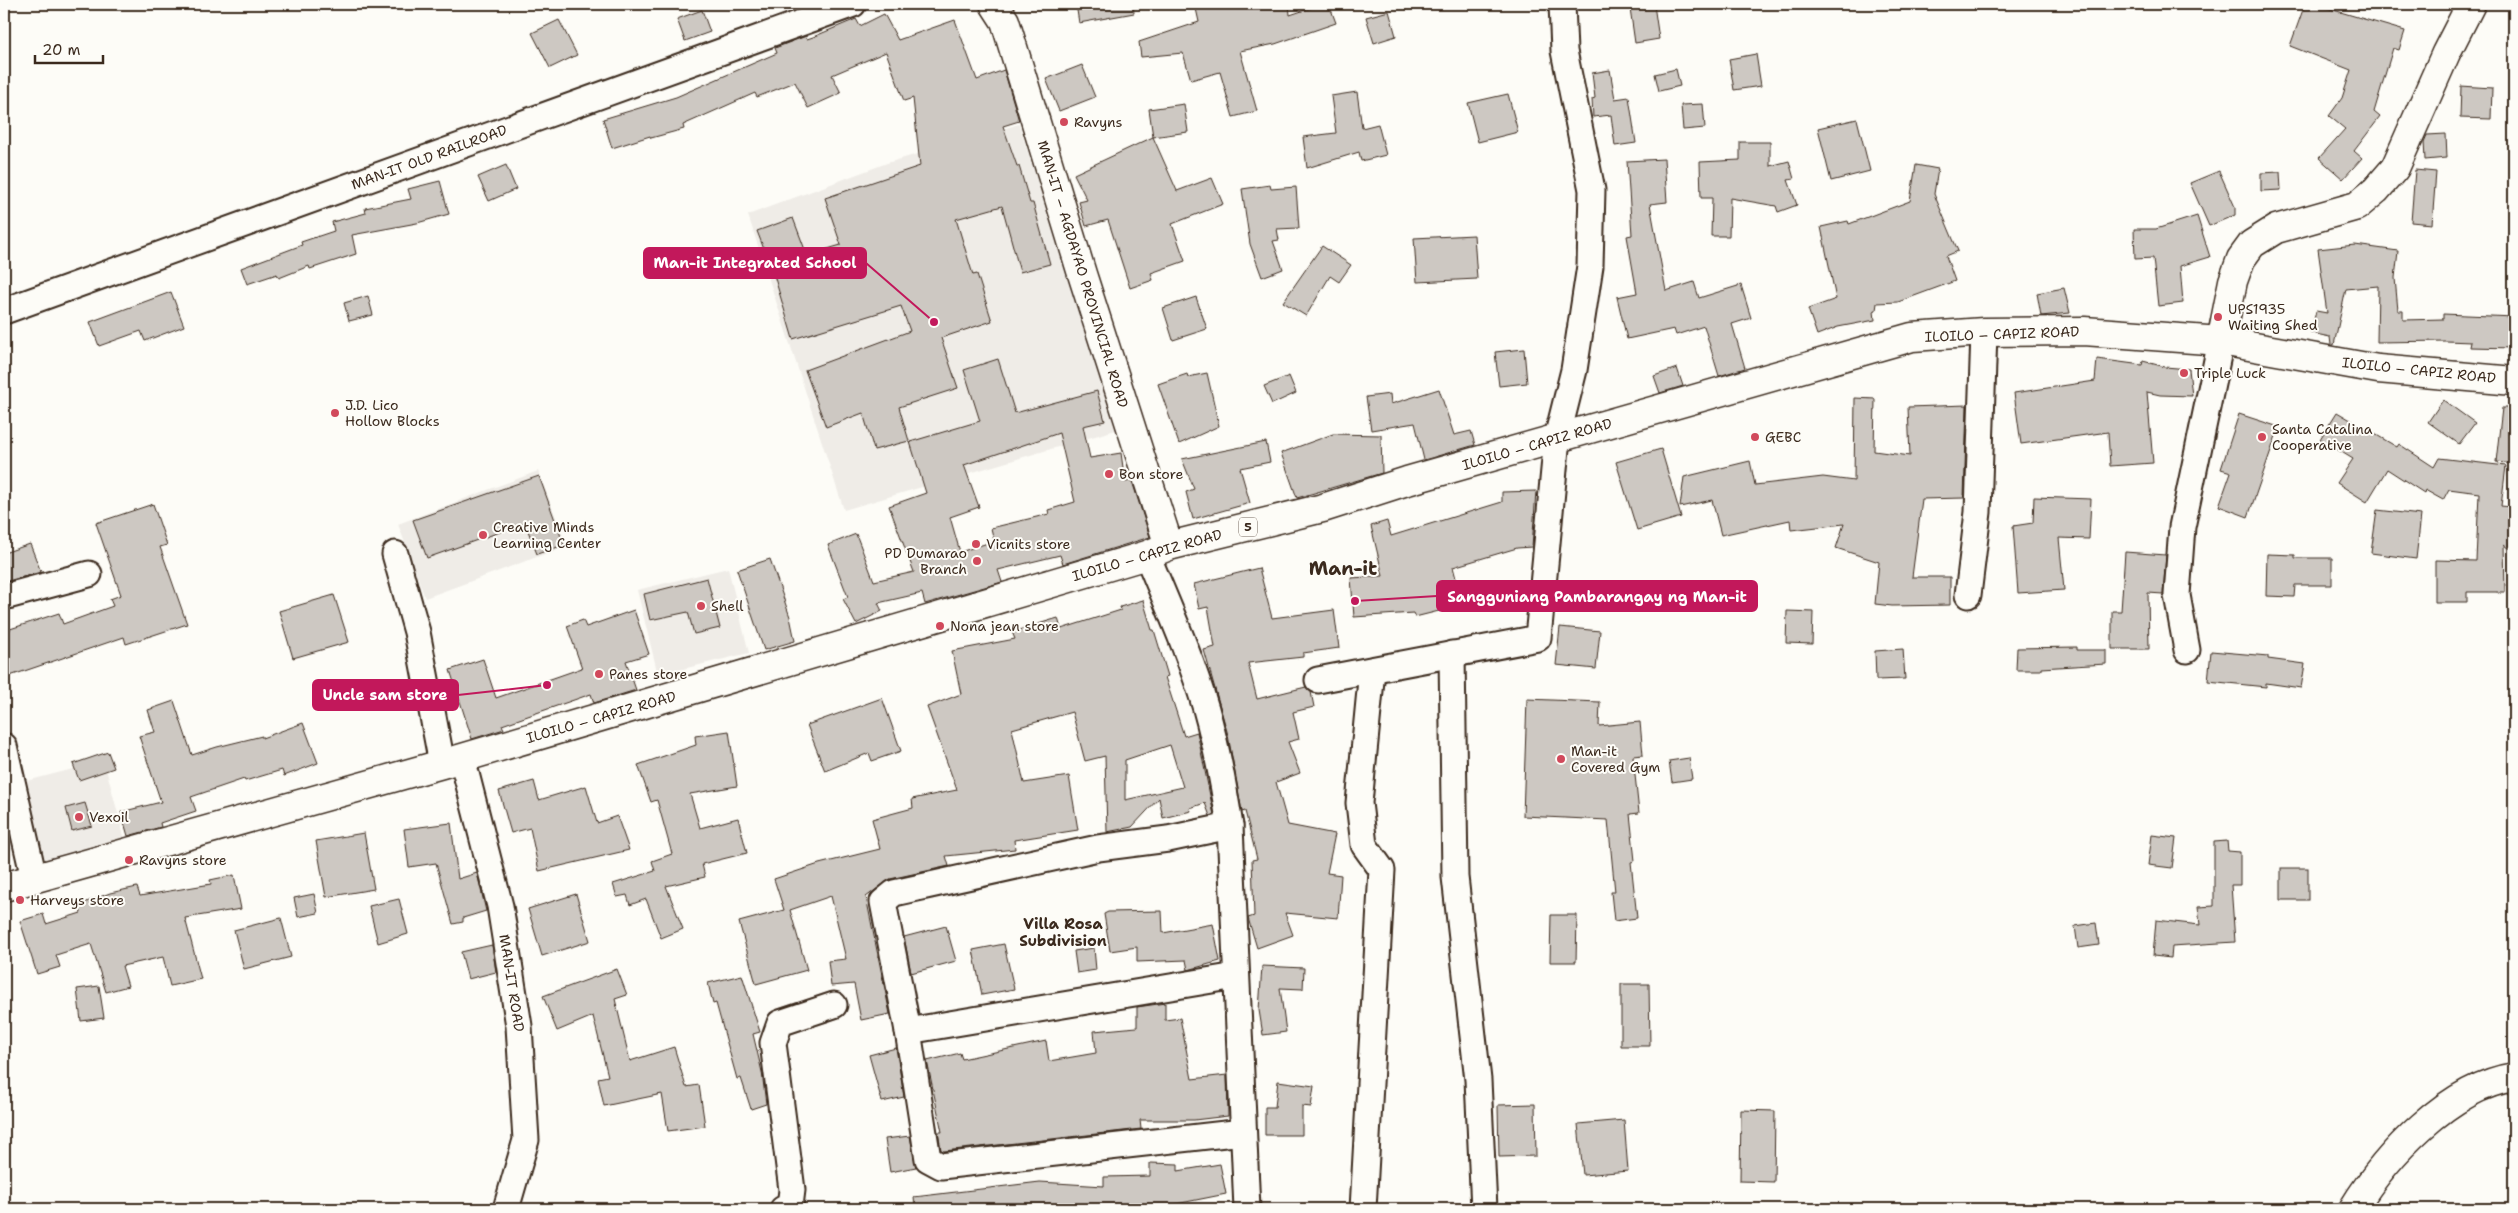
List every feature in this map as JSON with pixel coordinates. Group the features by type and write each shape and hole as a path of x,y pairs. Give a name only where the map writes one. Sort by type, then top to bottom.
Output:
{"main road":[{"name":"MAN-IT – AGDAYAO PROVINCIAL ROAD","path":"994,4 1005,21 1082,274 1158,551"},
{"path":"2221,340 2233,281 2241,259 2252,244 2276,229 2358,206 2376,190 2395,168 2446,53 2471,4"},
{"name":"ILOILO – CAPIZ ROAD","path":"4,887 452,761 1158,551 1323,508 1407,481 1912,337 1984,332 2084,331 2221,340 2378,369 2514,381"},
{"path":"2353,1209 2365,1189 2391,1157 2424,1124 2462,1096 2514,1077"}],"street":[{"name":"MAN-IT OLD RAILROAD","path":"4,311 853,4"},
{"path":"1318,680 1538,638 1557,438 1574,370 1590,266 1592,190 1564,52 1562,4"},
{"path":"1968,595 1978,512 1984,332"},
{"path":"2187,650 2177,595 2182,527 2221,340"},
{"path":"1158,551 1206,709 1221,768 1230,826 1247,1209"},
{"name":"MAN-IT ROAD","path":"394,554 452,761 500,906 519,1026 526,1140 506,1209"},
{"path":"4,597 90,574"},
{"path":"1452,654 1455,877 1478,1080 1484,1209"},
{"path":"1363,1209 1382,870 1364,845 1360,802 1372,670"},
{"path":"4,746 34,878"},
{"path":"1230,826 1168,839 1098,848 894,894 883,902 908,1032 928,1159 941,1166 1243,1132"},
{"path":"908,1032 1236,976"},
{"path":"783,1209 790,1206 792,1190 773,1043 780,1023 834,1005"}],"shaded area":[{"path":"1019,124 1119,429 844,510 748,215 887,163"},
{"name":"Creative Minds Learning Center","path":"538,471 567,546 425,598 398,524"},
{"path":"728,568 749,653 658,675 637,590"},
{"path":"104,761 126,844 41,866 19,783"}],"building":[{"path":"1076,4 1133,4 1134,13 1079,23"},
{"path":"1195,4 1289,4 1290,15 1323,4 1329,4 1336,23 1275,44 1240,51 1257,111 1233,117 1220,72 1191,80 1183,53 1141,57 1139,42 1199,22"},
{"path":"2305,4 2313,4 2405,31 2399,50 2393,48 2374,112 2380,117 2354,151 2362,158 2343,179 2319,158 2345,129 2329,116 2342,98 2351,70 2290,46"},
{"path":"1654,5 1659,39 1635,43 1630,8"},
{"path":"702,10 710,32 685,41 677,19"},
{"path":"1389,11 1396,36 1374,43 1366,17"},
{"path":"884,14 898,40 955,20 977,80 1004,70 1019,121 1003,126 1017,166 1019,166 1030,203 1033,203 1050,264 1020,272 1002,206 956,219 973,275 977,274 992,321 941,338 958,388 899,407 909,441 874,450 863,413 826,427 805,370 910,331 901,306 793,339 774,275 757,231 793,218 807,255 841,245 825,198 920,166 913,98 904,101 886,52 832,75 841,93 808,108 795,82 757,97 755,93 683,125 684,129 651,138 650,136 612,148 603,119 676,97 777,53 775,48 806,36 807,39 813,37 856,19 860,26"},
{"path":"559,20 577,55 550,68 532,33"},
{"path":"1756,54 1761,86 1734,90 1729,59"},
{"path":"1082,65 1095,97 1059,111 1046,79"},
{"path":"1676,69 1680,86 1659,91 1655,74"},
{"path":"1610,70 1615,99 1629,97 1636,143 1615,146 1611,115 1593,117 1592,99 1595,98 1592,73"},
{"path":"2461,86 2492,88 2491,119 2460,118"},
{"path":"1357,92 1362,128 1378,124 1386,155 1361,161 1359,152 1307,168 1303,137 1336,133 1331,96"},
{"path":"1508,94 1518,132 1478,142 1468,103"},
{"path":"1184,104 1188,132 1153,137 1149,109"},
{"path":"1703,104 1705,128 1683,130 1681,105"},
{"path":"1857,119 1870,171 1831,181 1818,128"},
{"path":"2446,134 2447,158 2425,160 2424,142 2427,135"},
{"path":"1153,137 1177,191 1212,178 1223,204 1172,224 1185,261 1151,273 1153,280 1130,288 1108,220 1086,226 1079,202 1087,200 1074,174"},
{"path":"1740,142 1770,142 1770,166 1789,161 1794,179 1788,180 1797,205 1778,212 1776,206 1730,198 1729,236 1711,236 1712,198 1701,198 1700,162 1740,160"},
{"path":"1664,159 1667,202 1650,204 1666,291 1694,282 1699,298 1741,285 1751,318 1732,324 1745,368 1719,376 1704,326 1676,335 1674,329 1627,339 1617,297 1637,293 1627,236 1632,235 1627,161"},
{"path":"506,165 516,189 489,201 478,177"},
{"path":"1916,165 1938,169 1934,194 1958,251 1946,256 1955,281 1898,302 1877,303 1876,310 1874,311 1875,320 1838,327 1817,335 1808,309 1836,299 1821,227 1848,221 1849,224 1910,201"},
{"path":"2415,170 2436,172 2432,224 2411,222"},
{"path":"2219,171 2235,207 2235,215 2209,226 2190,183"},
{"path":"2280,172 2281,190 2261,191 2261,173"},
{"path":"440,181 449,214 417,223 352,235 356,254 310,269 309,266 279,278 277,274 247,284 241,268 302,245 301,242 334,231 332,222 366,213 365,208 411,199 408,189"},
{"path":"1270,185 1271,189 1296,187 1299,228 1277,229 1279,240 1273,241 1283,269 1262,277 1250,244 1242,189"},
{"path":"2197,216 2210,257 2180,266 2183,303 2158,306 2153,258 2135,259 2134,229 2156,229"},
{"path":"1474,235 1477,279 1417,282 1414,238"},
{"path":"2355,245 2398,251 2395,278 2398,311 2403,311 2403,320 2443,319 2443,314 2514,317 2514,348 2470,347 2471,342 2377,342 2378,286 2346,289 2334,345 2331,345 2330,337 2311,333 2316,311 2327,313 2318,249"},
{"path":"1322,246 1351,265 1339,282 1330,276 1306,316 1283,302"},
{"path":"2064,288 2070,313 2041,316 2037,293"},
{"path":"171,292 184,326 145,341 141,331 99,346 90,322"},
{"path":"368,296 373,315 349,321 344,303"},
{"path":"1196,297 1207,329 1173,340 1163,308"},
{"path":"1524,349 1527,383 1499,386 1495,352"},
{"path":"998,359 1015,413 1097,391 1105,421 1083,426 1090,458 1121,453 1125,482 1132,481 1150,537 1063,564 1060,555 998,570 1002,582 925,604 922,593 878,603 882,611 856,624 843,599 848,597 828,545 856,534 874,581 914,572 889,506 926,493 910,442 980,421 964,370","holes":["1059,433 1075,502 1048,510 1049,514 991,528 994,541 960,552 950,517 979,507 964,465"]},
{"path":"2097,359 2142,365 2143,361 2165,367 2189,369 2192,396 2160,395 2147,392 2153,463 2110,466 2108,432 2021,444 2014,393 2095,381"},
{"path":"1677,368 1683,386 1660,393 1654,376"},
{"path":"1207,373 1219,426 1179,444 1158,384 1187,374 1188,377"},
{"path":"1289,376 1296,393 1272,404 1264,386"},
{"path":"1439,389 1454,435 1471,431 1475,445 1424,460 1415,423 1371,430 1366,397 1390,394 1391,404"},
{"path":"1855,398 1875,399 1874,451 1910,456 1908,407 1967,405 1964,498 1922,499 1912,577 1950,577 1950,605 1892,606 1875,604 1879,562 1836,548 1844,524 1791,530 1790,520 1721,535 1712,500 1680,507 1684,477 1750,461 1755,485 1823,477 1854,481"},
{"path":"2443,400 2475,423 2459,444 2428,422"},
{"path":"2502,408 2514,408 2514,464 2496,462"},
{"path":"2337,412 2397,447 2399,444 2434,467 2439,458 2506,466 2501,506 2511,507 2510,527 2514,527 2514,543 2510,543 2509,549 2504,545 2505,592 2467,592 2467,602 2435,602 2435,560 2476,561 2479,493 2449,489 2443,500 2425,490 2424,493 2387,469 2367,502 2337,483 2353,459 2320,439"},
{"path":"2239,414 2279,427 2248,517 2219,506 2231,472 2221,469"},
{"path":"1333,434 1381,435 1382,473 1297,498 1281,453"},
{"path":"1266,442 1270,462 1240,468 1250,503 1193,519 1186,492 1194,489 1182,459"},
{"path":"1661,449 1681,517 1637,530 1616,462"},
{"name":"Creative Minds Learning Center","path":"539,476 564,545 537,554 525,523 427,558 413,520"},
{"path":"1536,491 1532,547 1517,548 1453,567 1463,605 1415,617 1413,613 1354,617 1351,578 1383,576 1371,526 1387,521 1391,536 1502,502 1502,492"},
{"path":"2034,497 2091,499 2089,539 2059,538 2064,590 2018,593 2013,526 2033,523"},
{"path":"153,504 167,545 160,547 187,624 126,644 124,637 4,678 4,631 59,613 63,624 113,606 110,599 121,595 96,523"},
{"path":"2377,510 2421,515 2416,559 2371,553"},
{"path":"30,544 41,572 4,582 4,553"},
{"path":"2125,552 2166,555 2163,594 2148,593 2149,649 2112,649 2112,611 2121,611"},
{"path":"2267,554 2295,555 2295,558 2332,558 2332,585 2295,585 2294,597 2266,596"},
{"path":"770,559 790,617 795,641 764,650 737,570"},
{"path":"1259,568 1272,618 1334,610 1339,648 1303,653 1303,657 1248,663 1257,699 1306,687 1311,692 1314,707 1293,712 1299,739 1288,742 1300,773 1276,782 1288,825 1335,834 1327,873 1341,875 1338,918 1285,913 1293,935 1257,948 1248,918 1254,916 1252,860 1257,859 1245,811 1242,812 1228,735 1204,650 1215,647 1208,607 1199,609 1194,584"},
{"path":"707,578 720,628 694,634 688,612 650,620 644,594"},
{"path":"334,595 349,642 293,658 279,611"},
{"path":"1143,600 1168,676 1165,677 1184,736 1197,732 1214,815 1210,816 1205,803 1190,808 1191,811 1163,818 1159,798 1132,827 1107,832 1105,756 1085,761 1072,712 1012,729 1024,783 1069,776 1078,830 1014,840 1015,849 946,856 949,866 890,879 866,897 890,1014 861,1020 854,984 831,986 828,961 846,959 831,896 790,910 807,970 756,984 739,922 784,910 774,879 819,864 880,849 872,819 913,808 912,799 957,790 927,707 961,694 952,651 1015,639 1012,632 1058,618 1061,629 1121,610 1120,607","holes":["1170,745 1183,787 1125,800 1125,760"]},
{"path":"634,610 649,654 626,661 636,690 594,703 591,694 502,725 504,729 472,739 450,670 483,659 496,698 582,668 567,626 583,620 586,627"},
{"path":"1787,611 1813,612 1812,644 1786,643"},
{"path":"1560,627 1600,631 1596,669 1556,665"},
{"path":"2077,647 2077,650 2106,650 2106,664 2041,668 2041,670 2016,670 2017,648"},
{"path":"1903,649 1905,679 1876,680 1875,651"},
{"path":"2211,651 2268,656 2268,659 2305,664 2301,688 2266,683 2266,687 2208,681"},
{"path":"882,698 901,751 872,761 869,753 825,771 807,725"},
{"path":"1527,699 1600,702 1599,726 1640,722 1643,755 1633,756 1639,813 1630,814 1635,861 1631,862 1637,918 1614,921 1611,892 1615,892 1608,820 1523,816"},
{"path":"174,701 192,755 262,736 262,738 303,723 318,763 284,776 282,770 245,781 244,779 191,797 196,811 160,823 161,827 128,836 121,812 161,802 139,736 155,732 148,710"},
{"path":"729,731 737,786 690,794 700,828 738,818 747,853 702,864 705,877 666,886 683,929 661,938 646,899 630,905 627,895 617,897 613,884 655,871 652,861 672,854 657,800 651,802 638,765 696,745 695,736"},
{"path":"108,752 114,768 79,780 73,764"},
{"path":"1689,758 1692,779 1672,782 1669,761"},
{"path":"534,781 539,800 586,786 597,823 617,816 629,850 539,871 530,828 511,833 499,791"},
{"name":"Vexoil","path":"85,803 92,826 72,831 66,808"},
{"path":"451,823 458,879 477,873 486,911 463,918 463,922 453,924 436,863 409,867 404,829"},
{"path":"364,833 374,889 326,897 316,841"},
{"path":"2152,835 2176,838 2172,868 2148,865"},
{"path":"2227,841 2228,851 2240,852 2240,885 2231,885 2235,942 2172,946 2171,958 2153,956 2156,920 2200,925 2198,907 2214,906 2214,842"},
{"path":"2281,868 2308,868 2308,900 2281,900"},
{"path":"234,875 241,909 185,918 201,979 170,986 163,957 122,966 128,986 106,992 91,944 56,955 60,967 37,974 20,921 43,914 46,924 81,913 79,905 110,893 137,887 140,896 211,884 210,880"},
{"path":"314,894 318,913 298,917 294,898"},
{"path":"576,894 590,941 542,956 528,909"},
{"path":"399,899 408,934 378,943 369,906"},
{"path":"1162,911 1163,933 1213,924 1220,961 1188,970 1186,960 1137,962 1137,947 1110,951 1104,914 1108,912"},
{"path":"1551,915 1577,915 1576,962 1550,962"},
{"path":"281,918 291,957 244,969 234,930"},
{"path":"2096,923 2099,945 2078,948 2075,926"},
{"path":"946,926 956,961 911,973 904,937"},
{"path":"1004,944 1014,989 982,995 973,950"},
{"path":"492,945 496,972 468,979 461,952"},
{"path":"1094,948 1096,970 1077,973 1074,951"},
{"path":"1262,966 1304,968 1303,989 1280,988 1286,1032 1263,1035 1259,1010"},
{"path":"617,969 627,995 615,999 630,1061 674,1047 686,1087 699,1085 705,1126 668,1131 662,1094 604,1106 598,1078 608,1076 593,1016 557,1031 543,996"},
{"path":"742,975 760,1032 753,1034 762,1072 766,1104 751,1109 741,1078 737,1079 716,1003 713,1004 708,983"},
{"path":"1621,984 1649,984 1650,1046 1621,1046"},
{"path":"99,986 104,1018 81,1021 77,989"},
{"path":"1165,1003 1165,1020 1180,1018 1192,1079 1227,1075 1228,1116 1194,1120 1140,1120 1141,1129 941,1150 938,1132 942,1132 927,1061 960,1053 962,1059 1046,1041 1049,1061 1096,1053 1094,1031 1137,1027 1137,1007"},
{"path":"896,1048 904,1097 882,1102 869,1055"},
{"path":"1278,1081 1314,1086 1311,1107 1302,1106 1302,1135 1265,1135 1265,1107 1275,1107"},
{"path":"1535,1104 1536,1156 1499,1157 1498,1105"},
{"path":"1741,1110 1775,1111 1774,1182 1740,1181"},
{"path":"1624,1120 1628,1171 1583,1175 1578,1124"},
{"path":"910,1136 916,1167 890,1172 885,1139"},
{"path":"1150,1163 1178,1164 1178,1171 1220,1164 1226,1194 1176,1204 1176,1209 915,1209 914,1197 1040,1182 1104,1186 1104,1177 1150,1176"}],"place":[{"name":"Ravyns","path":"1064,122"},
{"name":"UPS1935 Waiting Shed","path":"2218,317"},
{"name":"Man-it Integrated School","path":"934,322"},
{"name":"Triple Luck","path":"2184,373"},
{"name":"J.D. Lico Hollow Blocks","path":"335,413"},
{"name":"GEBC","path":"1755,437"},
{"name":"Santa Catalina Cooperative","path":"2262,437"},
{"name":"Bon store","path":"1109,474"},
{"name":"Creative Minds Learning Center","path":"483,535"},
{"name":"Vicnits store","path":"976,544"},
{"name":"PD Dumarao Branch","path":"977,561"},
{"name":"Sangguniang Pambarangay ng Man-it","path":"1355,601"},
{"name":"Shell","path":"701,606"},
{"name":"Nona jean store","path":"940,626"},
{"name":"Panes store","path":"599,674"},
{"name":"Uncle sam store","path":"547,685"},
{"name":"Man-it Covered Gym","path":"1561,759"},
{"name":"Vexoil","path":"79,817"},
{"name":"Ravyns store","path":"129,860"},
{"name":"Harveys store","path":"20,900"}],"district":[{"name":"Man-it","path":"1343,568"},
{"name":"Villa Rosa Subdivision","path":"1063,932"}]}
